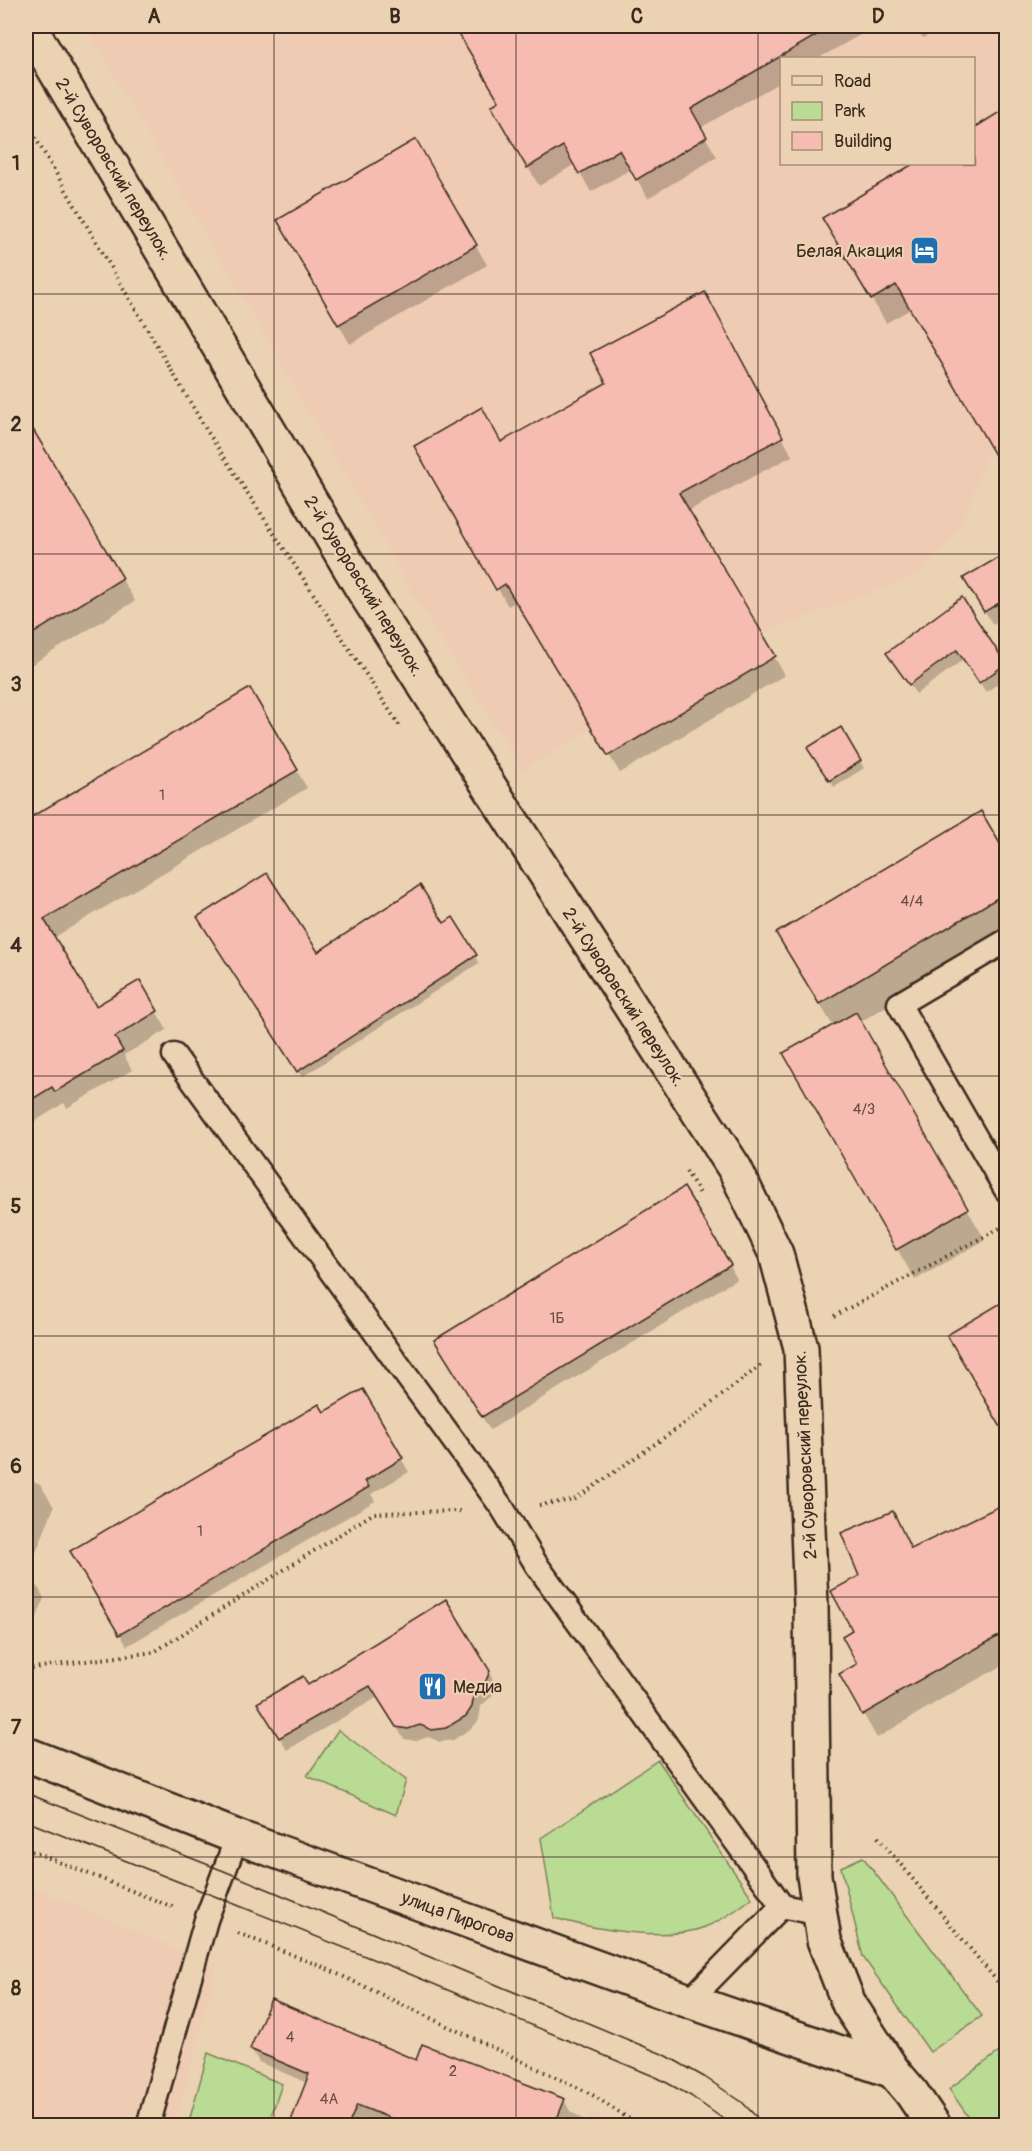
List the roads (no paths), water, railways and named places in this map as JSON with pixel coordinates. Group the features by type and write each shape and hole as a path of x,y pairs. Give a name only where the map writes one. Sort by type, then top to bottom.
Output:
{"street":[{"name":"2-й Суворовский переулок.","path":"29,26 362,588 735,1169 776,1254 801,1348 811,1606 814,1876 824,1940 849,2004 893,2072 911,2092 934,2126"},
{"name":"улица Пирогова","path":"26,1754 237,1837 689,2001 893,2072"}],"lane":[{"path":"1006,941 899,1004 1006,1190"},
{"path":"174,1055 503,1509 536,1564 782,1906 820,1914"},
{"path":"148,2126 206,1920 237,1837"},
{"path":"689,2001 782,1906"}],"tram line":[{"path":"26,1793 224,1871 667,2056 742,2102 765,2126"},
{"path":"26,1821 400,1970 658,2078 691,2096 733,2126"}],"place":[{"name":"Белая Акация","path":"924,251"},
{"name":"Медиа","path":"432,1687"}]}
